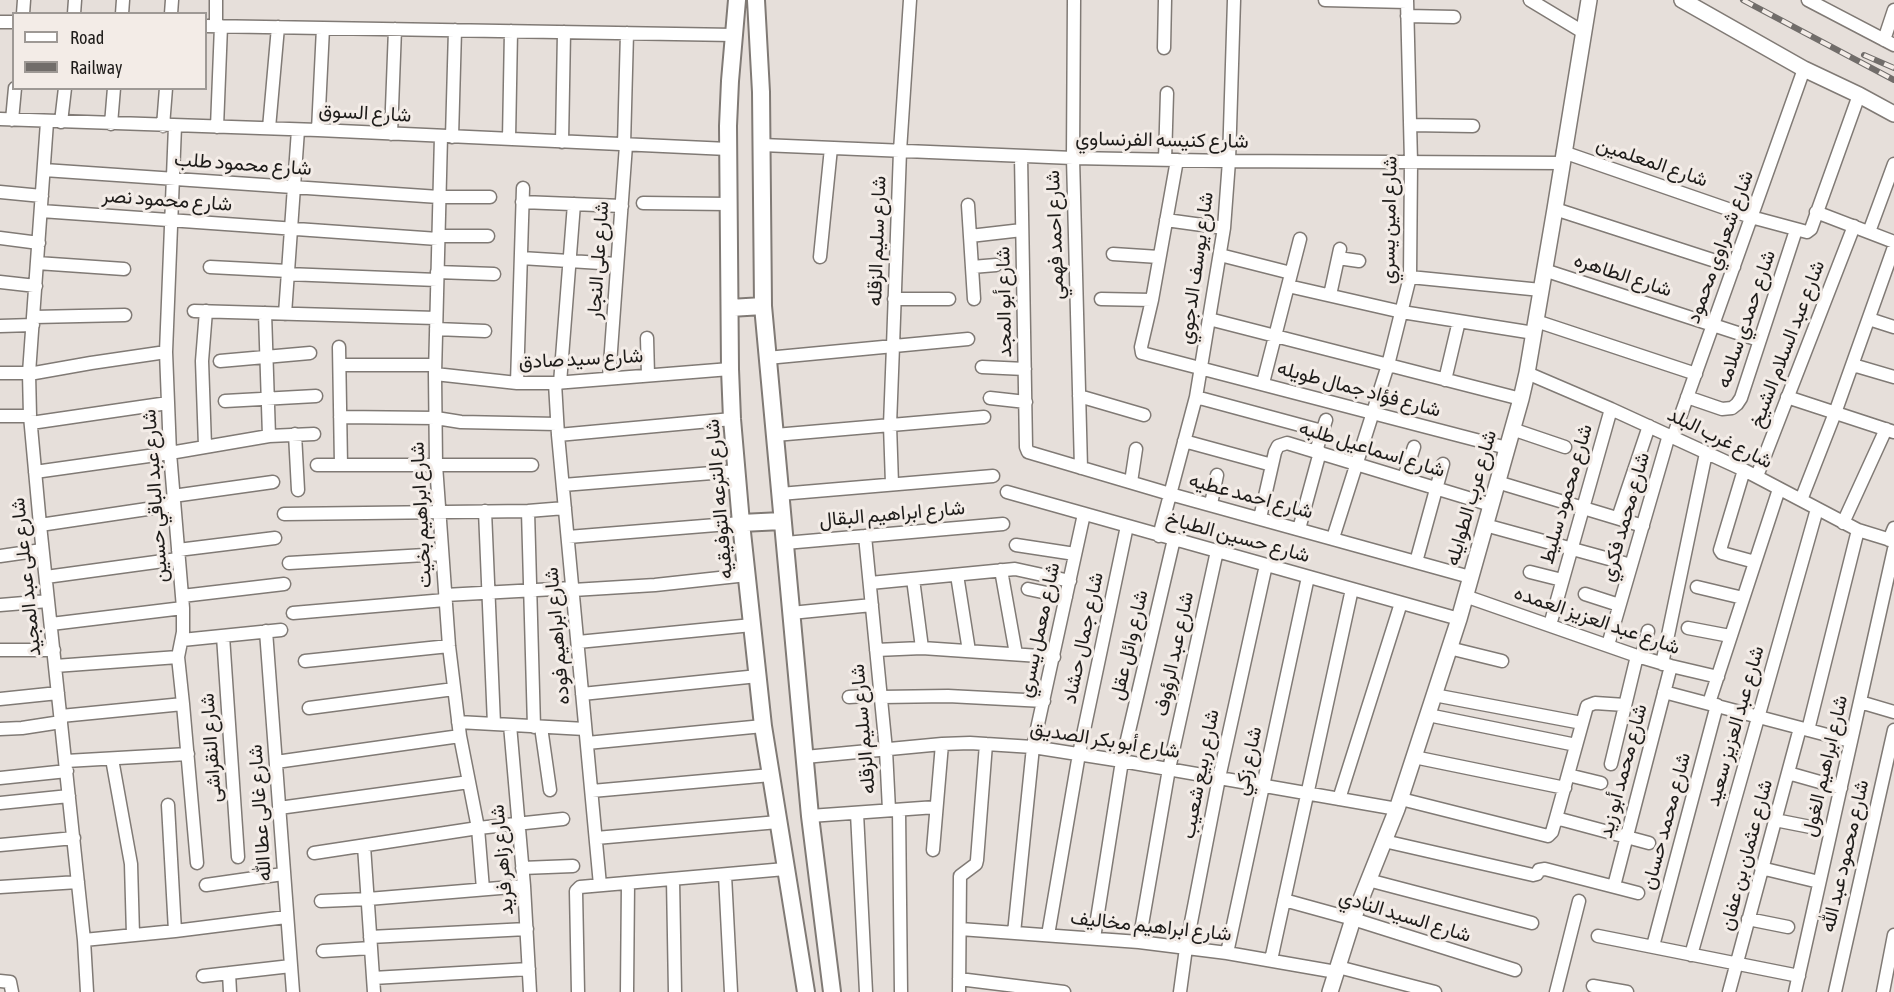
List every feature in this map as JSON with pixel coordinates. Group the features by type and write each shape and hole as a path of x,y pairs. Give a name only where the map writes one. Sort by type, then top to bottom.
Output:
{"main road":[{"path":"735,27 737,0"},
{"path":"757,1 762,145 763,306 810,816 832,992"},
{"name":"شارع الترعه التوفيقيه","path":"735,27 728,104 732,419 763,726 806,992"},
{"path":"730,308 763,306"},
{"path":"741,523 782,520"}],"street":[{"path":"216,0 214,26 217,127"},
{"name":"شارع الترعه التوفيقيه","path":"728,0 735,27"},
{"name":"شارع سليم الزقله","path":"892,484 890,425 894,299 900,151 910,0"},
{"name":"شارع احمد فهمي","path":"1074,0 1073,158 1081,468"},
{"path":"1164,48 1165,0"},
{"name":"شارع يوسف الدجوي","path":"1159,536 1196,397 1224,228 1229,161 1234,0"},
{"path":"1325,0 1407,1"},
{"path":"1530,0 1583,32"},
{"name":"شارع عرب الطوايله","path":"1330,992 1353,919 1399,804 1459,620 1521,399 1589,0"},
{"path":"1682,0 1804,69 1894,114"},
{"path":"1808,0 1889,43 1894,10"},
{"name":"شارع امين يسري","path":"1333,538 1388,365 1410,277 1411,162 1407,1"},
{"path":"1407,16 1454,17"},
{"path":"214,26 627,33 735,27"},
{"path":"269,128 278,27"},
{"path":"318,130 323,28"},
{"path":"391,134 395,29"},
{"name":"شارع ابراهيم بخيت","path":"455,30 439,197 435,370 436,465 449,646 460,736 478,828 483,889"},
{"path":"509,139 511,31"},
{"path":"562,142 564,32"},
{"name":"شارع على النجار","path":"609,378 622,206 627,33"},
{"name":"شارع شعراوي محمود","path":"1671,436 1804,69"},
{"path":"6,119 14,90"},
{"path":"61,122 65,90"},
{"path":"111,124 114,90"},
{"name":"شارع عبد الباقي حسين","path":"166,90 172,180 166,352 170,453 182,602 182,640 178,657 197,863"},
{"path":"1101,299 1152,300 1166,220 1171,160 1167,93"},
{"path":"1796,230 1809,232 1859,95"},
{"name":"شارع السوق","path":"6,119 318,130 728,149"},
{"name":"شارع على عبد المجيد","path":"47,122 29,374 31,420 42,550 84,940 87,992"},
{"path":"1410,125 1473,126"},
{"path":"285,314 298,130"},
{"name":"شارع كنيسه الفرنساوي","path":"762,145 1073,158 1229,161 1411,162 1563,157"},
{"path":"820,257 831,148"},
{"name":"شارع أبو المجد","path":"1021,156 1026,447"},
{"name":"شارع المعلمين","path":"1563,157 1796,230"},
{"path":"1869,232 1894,164"},
{"name":"شارع محمود طلب","path":"44,171 439,197 489,197"},
{"path":"517,383 523,188"},
{"path":"0,192 42,196"},
{"path":"522,202 622,206"},
{"path":"643,203 729,204"},
{"name":"شارع ابراهيم فوده","path":"574,204 557,383 558,429 600,885"},
{"path":"968,205 974,299"},
{"path":"1555,209 1734,267"},
{"name":"شارع محمود نصر","path":"41,211 291,230 438,238 488,236"},
{"path":"1816,212 1894,242"},
{"path":"1166,220 1224,228"},
{"name":"شارع عبد السلام الشيخ","path":"1756,476 1854,226"},
{"path":"970,236 1022,230"},
{"name":"شارع حمدي سلامه","path":"1687,397 1722,409 1732,408 1741,398 1796,230"},
{"path":"0,238 39,243"},
{"path":"1263,383 1300,239"},
{"path":"1801,500 1853,365 1894,247"},
{"path":"1330,295 1339,253 1359,261"},
{"path":"1113,254 1160,257"},
{"path":"1220,255 1291,273"},
{"path":"521,258 618,264"},
{"path":"37,262 124,269"},
{"path":"972,267 996,265"},
{"path":"210,267 288,272 437,276 494,274"},
{"name":"شارع الطاهره","path":"1544,270 1759,340"},
{"path":"1410,277 1541,290"},
{"path":"0,282 36,286"},
{"path":"1288,286 1402,312 1460,321 1535,327 1695,374"},
{"path":"894,299 949,300"},
{"name":"شارع فؤاد جمال طويله","path":"1152,300 1141,347 1142,353 1507,448"},
{"path":"205,446 200,311 436,324 485,331"},
{"path":"265,313 269,436"},
{"path":"0,326 33,321 125,315"},
{"path":"1869,319 1894,327"},
{"path":"1209,320 1521,399"},
{"path":"1445,380 1460,321"},
{"path":"647,338 648,375"},
{"path":"767,358 968,339"},
{"path":"339,346 341,465"},
{"path":"0,373 29,374 166,352"},
{"path":"220,361 310,353"},
{"name":"شارع سيد صادق","path":"340,365 435,370 517,383 557,383 730,369"},
{"path":"1853,365 1894,376"},
{"path":"982,367 1025,369"},
{"name":"شارع غرب البلد","path":"1527,373 1744,470 1858,530 1893,539"},
{"path":"225,401 316,396"},
{"path":"1079,396 1144,415"},
{"path":"1196,397 1324,425 1299,529"},
{"path":"1787,397 1890,430 1843,523"},
{"path":"990,398 1026,402"},
{"path":"0,416 31,420 168,403"},
{"name":"شارع محمود سليط","path":"1550,625 1611,409"},
{"path":"340,417 436,418 558,429 732,419"},
{"path":"775,435 984,417"},
{"path":"1618,518 1648,426"},
{"path":"1512,429 1565,447"},
{"path":"296,434 298,490"},
{"path":"35,472 269,436 314,434"},
{"name":"شارع محمد فكري","path":"1608,645 1671,436"},
{"path":"1184,441 1272,465 1260,518"},
{"name":"شارع اسماعيل طلبه","path":"1272,465 1278,446 1287,443 1491,505"},
{"name":"شارع احمد عطيه","path":"1026,447 1030,454 1470,577"},
{"path":"1404,478 1414,447"},
{"path":"1131,483 1136,448"},
{"name":"شارع محمد أبو زيد","path":"1614,886 1664,692 1706,453"},
{"path":"1416,562 1443,464"},
{"path":"316,465 532,465"},
{"path":"1744,470 1720,550 1722,553 1755,562"},
{"path":"563,485 736,471"},
{"path":"780,494 993,476"},
{"path":"1211,504 1217,476"},
{"path":"40,525 273,482"},
{"path":"1497,482 1643,526"},
{"name":"شارع محمد حسان","path":"1653,946 1718,676 1779,489"},
{"name":"شارع حسين الطباخ","path":"1007,492 1459,620"},
{"path":"284,514 528,511 565,508"},
{"name":"شارع عبد العزيز سعيد","path":"1691,954 1817,509"},
{"path":"484,511 494,724"},
{"path":"528,511 537,727 550,790"},
{"name":"شارع معمل يسري","path":"1014,933 1033,747 1084,514"},
{"path":"568,537 741,523"},
{"name":"شارع ابراهيم البقال","path":"785,543 1003,524"},
{"path":"1485,525 1631,565"},
{"name":"شارع جمال حشاد","path":"1048,935 1079,754 1127,526"},
{"name":"شارع عثمان بن عفان","path":"1729,992 1761,868 1788,773 1804,729 1858,530"},
{"name":"شارع سليم الزقله","path":"865,536 894,810 901,992"},
{"path":"46,577 275,538"},
{"name":"شارع وائل عقل","path":"1094,938 1122,761 1174,539"},
{"name":"شارع ابراهيم الغول","path":"1795,992 1860,702 1893,539"},
{"path":"1016,545 1076,554"},
{"path":"0,556 42,550"},
{"name":"شارع عبد الرؤوف","path":"1139,942 1169,769 1217,551"},
{"path":"289,563 442,554"},
{"name":"شارع ربيع شعيب","path":"1180,992 1186,948 1219,778 1266,565"},
{"path":"870,583 1001,570 1022,570 1070,581"},
{"path":"1001,570 1016,654"},
{"path":"1530,572 1562,580"},
{"path":"293,613 488,593 655,585 747,575"},
{"path":"957,575 969,651"},
{"name":"شارع زكي","path":"1227,953 1308,577"},
{"path":"913,579 922,648"},
{"path":"51,624 284,584"},
{"path":"1697,587 1743,598"},
{"path":"1271,960 1352,589"},
{"path":"1028,590 1066,597"},
{"path":"1585,594 1619,605"},
{"name":"شارع عبد العزيز العمده","path":"1465,596 1639,657 1718,676"},
{"path":"0,605 48,601"},
{"path":"1339,799 1401,603"},
{"path":"791,613 872,605"},
{"path":"578,642 752,625"},
{"path":"1688,628 1730,636"},
{"path":"182,640 281,630"},
{"path":"1611,764 1625,705 1648,631"},
{"name":"شارع غالى عطا الله","path":"266,632 293,992"},
{"name":"شارع النقراشى","path":"223,636 238,857"},
{"path":"305,661 449,646"},
{"path":"876,650 922,648 1054,657"},
{"path":"1449,648 1502,661"},
{"path":"0,650 54,650"},
{"path":"56,666 178,657"},
{"path":"582,694 758,676"},
{"path":"309,708 454,689"},
{"path":"1664,692 1850,741"},
{"path":"0,699 58,693"},
{"path":"1434,695 1582,723"},
{"path":"849,697 948,696 1044,701"},
{"path":"1860,702 1894,712"},
{"path":"0,729 22,728 61,719 183,704"},
{"path":"1625,705 1590,704 1585,709 1556,818 1649,843"},
{"path":"1428,714 1576,745"},
{"path":"459,722 585,729"},
{"name":"شارع زاهر فريد","path":"510,725 524,886 530,992"},
{"path":"587,743 763,726"},
{"name":"شارع محمود عبد الله","path":"1835,992 1894,729"},
{"path":"276,762 460,736"},
{"path":"933,850 942,744"},
{"name":"شارع أبو بكر الصديق","path":"805,757 942,744 1033,747 1339,799 1399,804 1548,836 1552,832 1556,818"},
{"path":"959,992 960,876 978,860 986,744"},
{"path":"0,778 112,759 188,754"},
{"path":"1414,757 1566,782 1601,783"},
{"path":"112,759 131,864 133,935"},
{"path":"1788,773 1840,788"},
{"path":"592,791 771,775"},
{"path":"279,808 469,782"},
{"path":"0,803 69,796"},
{"path":"168,805 175,931"},
{"path":"810,816 936,807"},
{"path":"856,813 866,992"},
{"path":"314,853 478,828 563,819"},
{"path":"1775,820 1831,831"},
{"path":"596,838 778,822"},
{"path":"0,845 74,838"},
{"path":"1384,841 1533,875 1545,868 1638,893"},
{"path":"364,846 374,992"},
{"path":"522,868 573,866"},
{"path":"1761,868 1819,882"},
{"path":"578,992 576,891 580,887 785,869"},
{"path":"206,885 284,874"},
{"path":"725,875 731,992"},
{"path":"673,879 675,992"},
{"path":"1368,880 1532,923"},
{"path":"0,887 78,882"},
{"path":"627,992 628,883"},
{"path":"321,901 524,886"},
{"name":"شارع السيد النادي","path":"1284,900 1353,919 1515,970"},
{"path":"1556,992 1579,902"},
{"path":"84,940 286,917"},
{"path":"1748,919 1788,927"},
{"path":"323,951 370,942 527,929"},
{"name":"شارع ابراهيم مخاليف","path":"960,929 1139,942 1227,953 1337,970 1435,992"},
{"path":"1883,992 1894,935"},
{"path":"1598,936 1798,976"},
{"path":"203,976 291,966"},
{"path":"373,978 529,969"},
{"path":"229,973 230,992"},
{"path":"959,979 1064,992"},
{"path":"0,981 10,982 12,992"},
{"path":"1593,986 1627,992"}],"railway":[{"path":"1743,0 1894,80"},
{"path":"1864,55 1894,68"}]}
